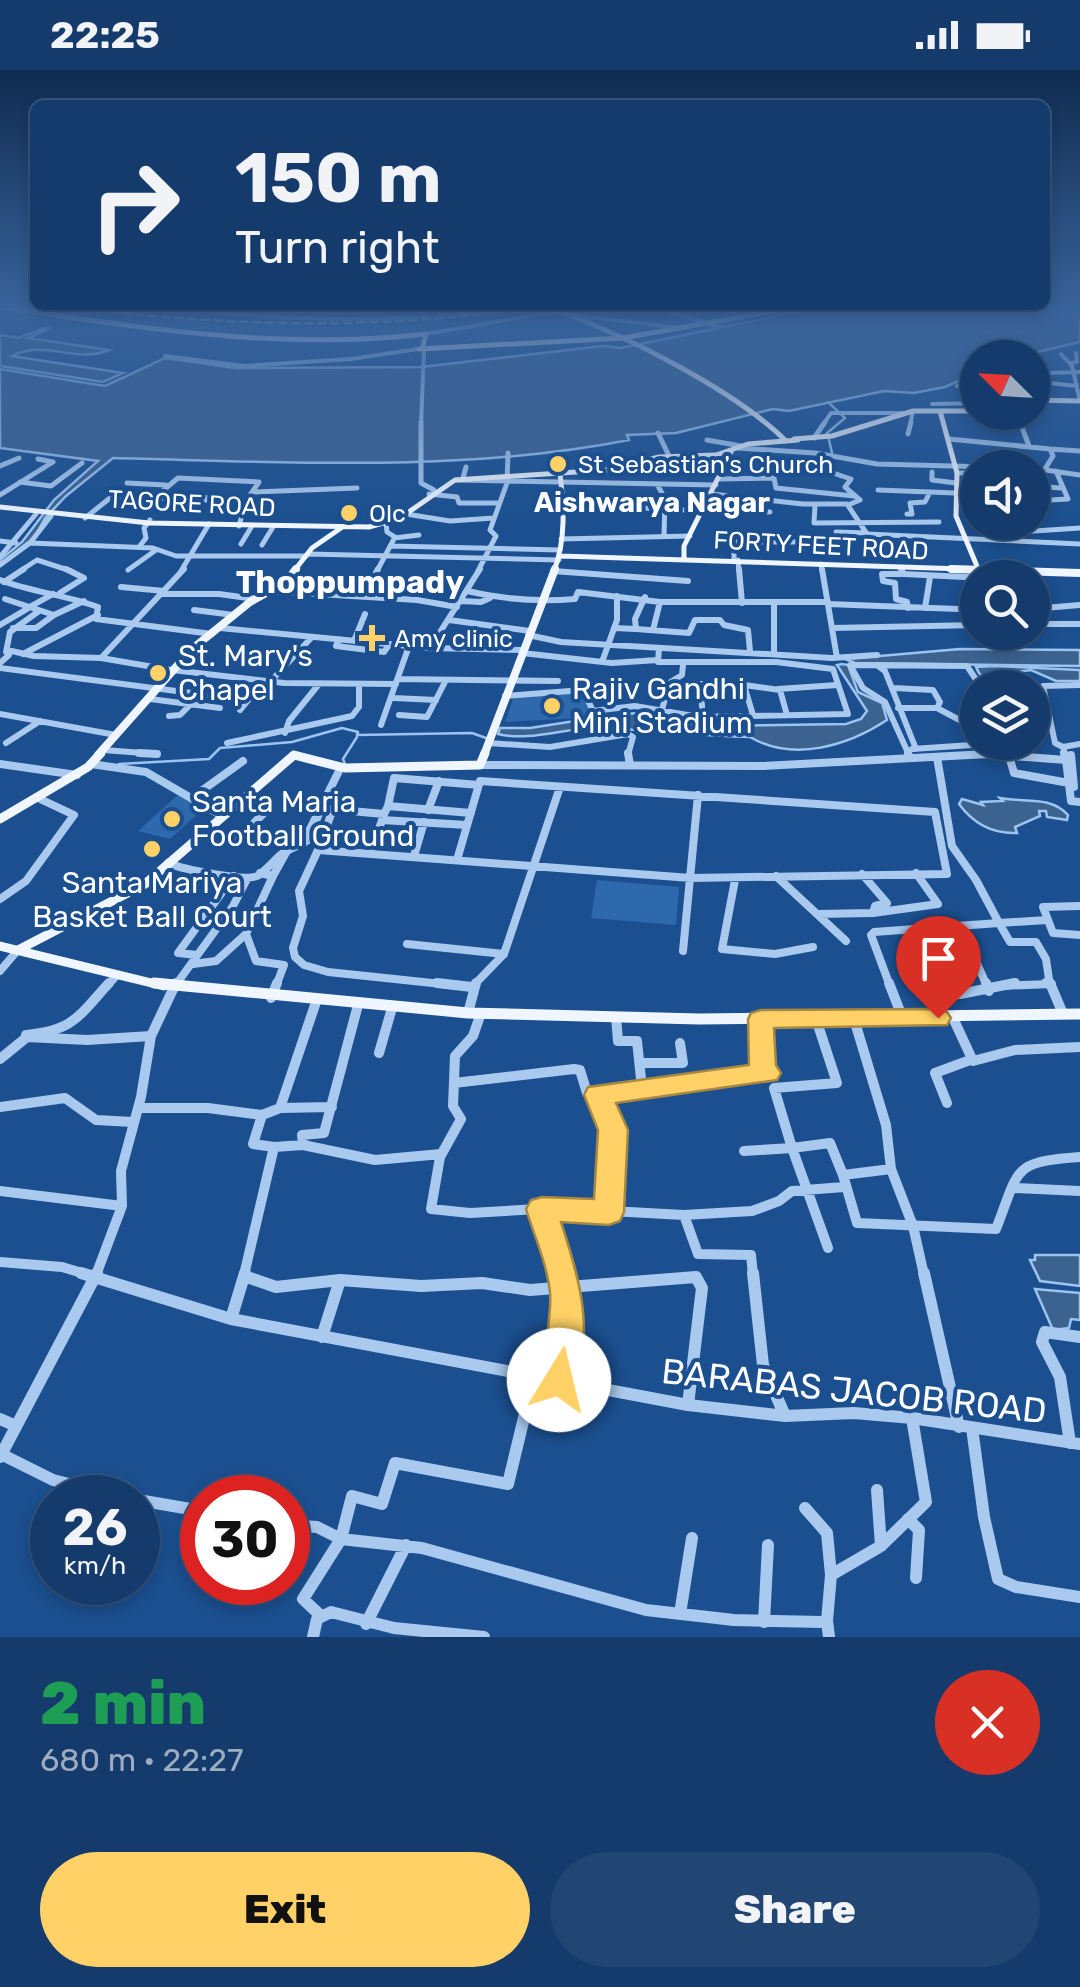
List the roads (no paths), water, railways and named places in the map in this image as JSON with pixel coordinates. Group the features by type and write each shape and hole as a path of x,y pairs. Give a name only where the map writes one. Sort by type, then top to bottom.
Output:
{"main road":[{"path":"698,380 767,419 786,441"},
{"path":"1050,400 1080,401"},
{"path":"0,819 92,764 172,670 234,615 290,578 328,534 343,528 386,524 406,514 431,492 459,479 606,470 670,456 716,455 737,448 858,430 913,411 960,409"},
{"path":"940,411 957,470 956,516 960,527"},
{"path":"778,434 798,440"},
{"path":"774,442 778,434"},
{"path":"684,558 690,536 737,448"},
{"path":"18,950 130,892 294,755 343,768 480,765 560,555 564,504 560,474"},
{"name":"TAGORE ROAD","path":"0,507 50,516 343,528"},
{"name":"FORTY FEET ROAD","path":"560,555 821,564 960,574"},
{"name":"FORTY FEET ROAD","path":"1050,574 1080,573"},
{"path":"0,946 173,988 468,1013 761,1019 1080,1014"}],"street":[{"path":"423,380 421,484 431,492 456,497 459,502 499,504"},
{"path":"1050,384 1078,390 1080,401"},
{"path":"956,386 960,385"},
{"path":"932,404 960,406"},
{"path":"908,434 913,411"},
{"path":"814,438 827,414 903,413"},
{"path":"1023,430 1029,446"},
{"path":"658,433 670,456"},
{"path":"949,439 1080,451"},
{"path":"707,440 737,448 960,470"},
{"path":"1050,461 1054,447"},
{"path":"430,648 492,548 496,536 490,530 507,483 508,453"},
{"path":"752,457 763,459 768,478"},
{"path":"712,494 774,502 860,503 844,486 850,479 821,469 820,464 831,457"},
{"path":"1,470 19,458"},
{"path":"0,495 53,462 38,459"},
{"path":"20,482 51,486 82,463"},
{"path":"466,467 459,479 561,485 776,478 776,488 854,496"},
{"path":"1050,470 1080,475"},
{"path":"1050,501 1069,500 1056,471"},
{"path":"932,472 932,480 956,483"},
{"path":"157,496 178,478 259,482 246,501 238,526"},
{"path":"127,483 166,485"},
{"path":"657,484 666,508 662,518 664,536"},
{"path":"1050,487 1061,488"},
{"path":"0,488 11,488"},
{"path":"254,492 357,488"},
{"path":"878,490 955,493"},
{"path":"809,492 814,523 939,522"},
{"path":"907,514 912,514 910,503 924,502 930,492"},
{"path":"85,518 110,498 157,496 188,503 246,501"},
{"path":"772,522 774,502"},
{"path":"564,504 683,510"},
{"path":"848,505 867,533"},
{"path":"704,510 770,512"},
{"path":"0,557 38,514"},
{"path":"406,514 450,521 494,518"},
{"path":"0,565 30,543 50,516"},
{"path":"139,547 150,520"},
{"path":"101,658 192,556 209,524"},
{"path":"364,596 394,538 394,533 387,532 386,524"},
{"path":"241,544 252,526"},
{"path":"262,545 273,527"},
{"path":"1050,533 1080,528"},
{"path":"836,532 960,538"},
{"path":"394,538 419,535"},
{"path":"562,539 690,536"},
{"path":"1025,540 1080,544"},
{"path":"0,541 16,543"},
{"path":"742,603 734,542 808,542"},
{"path":"30,543 139,547 176,556 492,548 560,555"},
{"path":"128,570 156,550"},
{"path":"388,550 487,558 560,555"},
{"path":"167,562 176,556"},
{"path":"0,624 84,578 52,562 37,560 2,581"},
{"path":"821,564 832,628 844,661 863,688 885,702 908,754"},
{"path":"554,571 684,583"},
{"path":"908,608 907,602 896,598 894,582 883,580 882,574 960,575"},
{"path":"925,608 930,576"},
{"path":"656,589 661,578"},
{"path":"2,581 84,601 98,607 96,619 212,634"},
{"path":"121,587 255,599"},
{"path":"269,591 459,604 494,597"},
{"path":"467,591 494,597 575,599 578,592 645,597 660,602 960,608"},
{"path":"602,662 614,628 618,596"},
{"path":"636,629 635,619 645,597"},
{"path":"5,599 54,615"},
{"path":"13,628 36,628 84,601"},
{"path":"652,630 660,602"},
{"path":"774,603 774,652"},
{"path":"1050,607 1080,605"},
{"path":"194,610 234,615"},
{"path":"0,666 10,655 6,650 8,635 39,611"},
{"path":"23,654 98,614"},
{"path":"354,640 365,614"},
{"path":"449,620 607,644 774,652 844,661 968,666 970,670"},
{"path":"614,628 689,633 695,620 720,620 749,630 750,651"},
{"path":"1050,624 1080,624"},
{"path":"832,628 960,625"},
{"path":"220,628 430,648 578,656 602,662 658,660 683,664 706,660 740,666 776,662 833,669 847,716 703,716 634,706 594,712 584,690 505,696"},
{"path":"240,710 312,637"},
{"path":"339,639 336,646 384,652 390,644"},
{"path":"382,725 409,646"},
{"path":"658,660 659,648"},
{"path":"6,650 101,658 266,682 358,687 446,680 558,680"},
{"path":"844,661 877,660"},
{"path":"877,660 916,749"},
{"path":"662,710 669,683 684,673 683,664"},
{"path":"0,666 222,697"},
{"path":"399,715 427,717 446,680"},
{"path":"285,732 289,721 319,684"},
{"path":"703,716 700,684 778,688 837,685"},
{"path":"1050,684 1080,685"},
{"path":"744,685 753,716"},
{"path":"227,744 352,716 359,706 358,687"},
{"path":"778,688 786,715"},
{"path":"892,688 934,690 940,702 936,708"},
{"path":"394,698 436,700"},
{"path":"150,699 220,708"},
{"path":"169,716 180,716 191,704"},
{"path":"888,708 936,708 960,720"},
{"path":"0,714 116,735"},
{"path":"6,743 40,721"},
{"path":"1050,722 1054,743 1069,754 1075,794 1080,800"},
{"path":"489,740 550,747 628,734 633,737 628,753 630,765"},
{"path":"1080,744 1069,754 1068,782 1071,801 1080,800"},
{"path":"908,754 916,749 960,745"},
{"path":"103,750 157,754"},
{"path":"480,765 763,766 908,754 960,756"},
{"path":"937,756 947,792 945,810 950,842 957,860 972,875 1010,942 1036,942 1050,970 1051,984 1064,1016"},
{"path":"193,796 243,760"},
{"path":"1010,760 1014,773 1068,782"},
{"path":"0,764 78,775"},
{"path":"92,764 144,771 222,816"},
{"path":"168,863 189,872 206,870 247,879 260,873 283,849 304,843 318,808 343,768"},
{"path":"370,853 394,778 479,785"},
{"path":"428,810 438,781"},
{"path":"457,860 480,781 935,812 947,874"},
{"path":"468,1013 472,987 504,954 560,787"},
{"path":"684,951 698,795"},
{"path":"0,899 26,880 74,815 38,798"},
{"path":"234,843 270,807 242,798"},
{"path":"318,808 470,814"},
{"path":"334,809 299,891 304,916 293,948 295,957 304,965 328,972 472,987"},
{"path":"385,813 424,822 467,825"},
{"path":"414,856 424,822"},
{"path":"234,876 178,952 195,960 216,961 246,934 288,849"},
{"path":"318,850 735,880 862,874 972,875"},
{"path":"260,873 273,876"},
{"path":"817,914 874,913 938,904 916,873"},
{"path":"862,874 886,903 875,906 874,913"},
{"path":"776,876 846,941"},
{"path":"42,1475 1,1456 94,1279 122,1206 121,1171 151,1036 173,988 233,906 247,879"},
{"path":"735,880 722,949 774,954 813,947"},
{"path":"1080,906 1044,906 1054,934 1080,934"},
{"path":"902,1019 871,935 1047,920"},
{"path":"960,926 990,991"},
{"path":"912,929 922,950 970,947"},
{"path":"246,934 256,961 284,965 271,998"},
{"path":"407,944 504,954"},
{"path":"0,971 18,950"},
{"path":"0,1059 22,1038 38,1031 57,1032 70,1025 117,976"},
{"path":"960,994 990,991 1008,982 1051,984"},
{"path":"280,1108 316,1002"},
{"path":"303,1144 302,1135 324,1133 358,1005"},
{"path":"379,1053 392,1008"},
{"path":"482,1013 473,1036 455,1056 453,1106 461,1119 442,1154 431,1210 470,1213 542,1209 684,1215 752,1211 779,1202 792,1191 891,1169"},
{"path":"616,1017 618,1041 637,1041 642,1088"},
{"path":"953,1018 970,1060"},
{"path":"761,1019 763,1065 828,1248"},
{"path":"774,1088 837,1082 816,1019"},
{"path":"854,1019 886,1126 891,1169 913,1226 966,1428 998,1579 1016,1587 1080,1597"},
{"path":"22,1038 87,1040 151,1036"},
{"path":"640,1063 683,1063 680,1043"},
{"path":"947,1103 934,1073 1015,1050 1080,1047"},
{"path":"454,1083 574,1069 580,1070 587,1093 598,1095 768,1073"},
{"path":"598,1095 613,1130 609,1212"},
{"path":"0,1107 65,1098 96,1120 133,1122"},
{"path":"138,1108 208,1108 262,1114 280,1108 332,1107"},
{"path":"262,1114 253,1144 303,1144 375,1160 442,1154"},
{"path":"744,1150 830,1142 856,1223 996,1228 1019,1170 1035,1160 1080,1157"},
{"path":"231,1320 274,1147"},
{"path":"1014,1188 1080,1191"},
{"path":"0,1191 122,1206"},
{"path":"542,1209 566,1290 567,1335 559,1380"},
{"path":"684,1215 698,1254 752,1255 763,1365 784,1416"},
{"name":"BARABAS JACOB ROAD","path":"0,1262 62,1267 231,1320 688,1405 784,1416 854,1413 912,1418 1075,1444"},
{"path":"244,1276 276,1286 340,1280 373,1284 482,1283 566,1290 696,1278 702,1288 688,1405"},
{"path":"322,1338 340,1280"},
{"path":"1075,1444 1052,1354 1042,1342 1044,1332 1080,1337"},
{"path":"321,1616 304,1599 340,1539 352,1496 382,1504 394,1463 508,1484 534,1376"},
{"path":"831,1575 880,1546 926,1502 912,1418"},
{"path":"0,1420 16,1426"},
{"path":"877,1490 880,1546"},
{"path":"805,1508 826,1533 831,1575 829,1637"},
{"path":"908,1519 918,1530 916,1578"},
{"path":"310,1526 340,1539 406,1545 646,1610 764,1622 827,1621"},
{"path":"680,1614 692,1538"},
{"path":"366,1624 406,1545"},
{"path":"764,1622 768,1546"},
{"path":"313,1637 321,1616 331,1612 366,1624 484,1637"}],"waterway":[{"path":"826,434 845,418 828,402"},
{"path":"829,440 832,453"},
{"path":"119,764 209,759 220,748 292,742 342,728 358,732 357,735 472,733 486,738"},
{"path":"345,764 343,759 357,737"},
{"path":"289,853 309,843 323,812"}],"place":[{"name":"St Sebastian's Church","path":"558,464"},
{"name":"Olc","path":"349,513"},
{"name":"Amy clinic","path":"372,638"},
{"name":"St. Mary's Chapel","path":"158,673"},
{"name":"Rajiv Gandhi Mini Stadium","path":"552,706"},
{"name":"Santa Maria Football Ground","path":"172,819"},
{"name":"Santa Mariya Basket Ball Court","path":"152,849"}],"district":[{"name":"Aishwarya Nagar","path":"652,502"},
{"name":"Thoppumpady","path":"350,582"}]}
